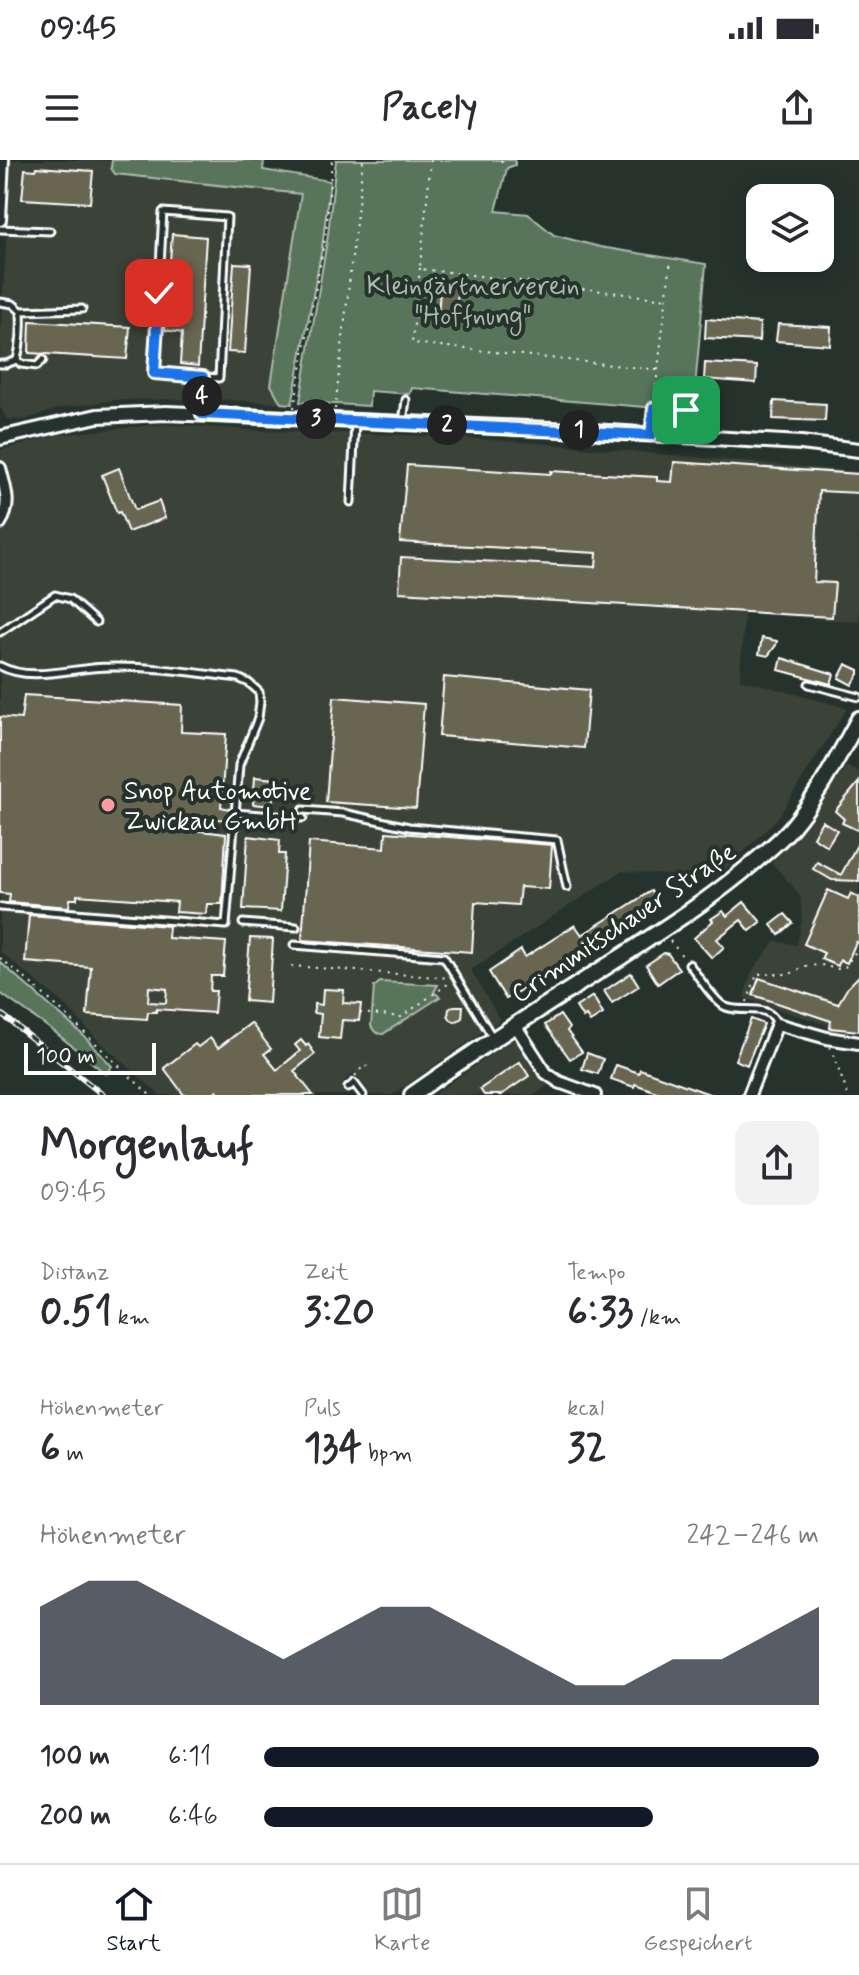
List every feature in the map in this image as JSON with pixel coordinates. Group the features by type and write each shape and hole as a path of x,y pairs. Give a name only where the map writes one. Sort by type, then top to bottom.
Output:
{"main road":[{"name":"Crimmitschauer Straße","path":"412,1095 717,893 762,856 790,829 825,780 859,721"}],"street":[{"path":"0,220 3,160"},
{"path":"0,438 97,416 166,413 801,443 859,450"},
{"path":"0,468 7,499 7,510 0,523"},
{"path":"749,1095 777,1024 859,1043"},
{"path":"515,1025 546,1073 559,1082 595,1095"}],"lane":[{"path":"163,212 227,217 219,378 203,377 154,373 163,212"},
{"path":"0,229 50,231"},
{"path":"0,302 13,304 21,311 82,309"},
{"path":"17,360 21,311"},
{"path":"17,360 21,364 37,366 43,360"},
{"path":"0,364 17,360"},
{"path":"202,414 203,377"},
{"path":"403,423 406,400"},
{"path":"651,435 654,408 686,410"},
{"path":"351,502 355,421"},
{"path":"0,632 55,595 70,599 96,622"},
{"path":"0,666 13,673 32,674 108,667 162,669 238,678 259,692 260,702 258,718 239,765 226,925 0,907"},
{"path":"809,684 859,697"},
{"path":"303,810 343,813 409,827 557,840 567,887"},
{"path":"235,813 303,818"},
{"path":"243,923 296,927"},
{"path":"294,945 444,957 493,1039"},
{"path":"689,964 723,1006 762,1010 773,1015 777,1024"},
{"path":"346,1086 354,1083 363,1095"}],"path":[{"path":"292,418 326,232 332,160"},
{"path":"333,420 363,160"},
{"path":"431,160 412,343 658,370"},
{"path":"501,160 505,165"},
{"path":"654,408 671,260"},
{"path":"420,267 667,299"},
{"path":"661,931 689,964"},
{"path":"745,1010 757,974 790,974 806,966 845,967 859,947"},
{"path":"0,958 87,1034 150,1095"},
{"path":"291,966 457,978"},
{"path":"360,1013 401,1017 448,984"},
{"path":"832,1052 848,1095"},
{"path":"346,1086 364,1065 368,1067"}],"shaded area":[{"path":"11,160 112,160 111,168 115,174 301,194 271,385 281,403 212,399 115,400 61,408 23,420 7,419 0,407 0,343"},
{"path":"161,424 265,431 436,436 859,472 859,622 744,613 740,679 847,708 777,819 725,870 708,879 622,871 471,970 500,1020 392,1095 371,1095 354,1073 344,1081 350,1092 347,1095 160,1095 99,1041 60,1000 0,952 0,450 57,435"},
{"path":"847,766 859,772 859,871 854,880 859,882 859,1032 828,1030 827,1025 744,998 751,973 775,941 797,945 802,918 800,895 772,863 807,823"},
{"path":"514,1039 538,1073 552,1082 535,1095 433,1095"}],"green space":[{"path":"112,160 264,160 263,170 330,181 322,248 292,404 281,403 271,385 301,194 115,174 111,168"},
{"name":"Kleingärtnerverein \"Hoffnung\"","path":"336,160 515,160 515,165 507,168 496,211 528,214 554,235 600,247 706,264 693,411 412,388 410,394 370,391 369,406 300,402 328,235"},
{"path":"0,962 83,1035 112,1066 106,1074 0,993"},
{"path":"380,982 438,985 434,992 440,997 379,1034 371,1026 374,987"}],"building":[{"path":"37,167 93,171 90,203 22,199 25,169 36,170"},
{"path":"172,234 206,237 198,366 180,364 182,333 165,330"},
{"path":"234,263 251,264 245,353 228,352"},
{"path":"444,281 459,283 456,308 450,307 449,317 438,316 440,290 443,291"},
{"path":"706,319 760,323 759,341 705,338"},
{"path":"30,321 130,327 127,359 29,353"},
{"path":"778,324 831,327 830,345 776,341"},
{"path":"705,363 757,366 756,383 704,379"},
{"path":"774,401 826,404 825,421 773,419"},
{"path":"674,462 859,474 859,493 819,491 814,582 835,583 832,617 399,592 401,557 596,567 597,553 400,542 407,465 657,477 657,481 672,482"},
{"path":"119,468 135,510 159,501 165,518 128,532 102,475"},
{"path":"762,638 777,641 768,656 759,654"},
{"path":"782,658 834,674 831,684 779,670"},
{"path":"846,664 859,670 852,685 839,678"},
{"path":"444,677 589,690 584,748 439,736"},
{"name":"Snop Automotive Zwickau GmbH","path":"24,695 182,705 181,732 226,734 221,807 230,809 228,820 194,817 193,830 226,834 222,904 207,904 206,914 176,912 177,902 77,895 77,899 70,899 69,907 9,902 10,894 0,893 0,717 21,719"},
{"path":"334,697 424,704 416,808 326,802"},
{"path":"255,777 275,779 272,806 253,804"},
{"path":"859,782 859,831 842,823 844,819 835,811"},
{"path":"822,821 837,830 827,846 813,837"},
{"path":"386,832 552,845 549,889 520,887 518,905 475,902 472,952 302,940 309,842 385,848"},
{"path":"248,836 280,840 279,854 285,854 281,911 243,909"},
{"path":"859,841 859,881 832,880 813,869 817,862 841,875"},
{"path":"828,890 848,899 851,893 859,897 859,943 856,942 847,963 840,960 838,966 821,959 824,953 804,944"},
{"path":"651,891 660,905 506,999 489,972 521,950 525,957 575,925 582,935"},
{"path":"744,902 761,922 750,931 741,920 717,939 724,947 712,958 694,938 713,921 711,919 723,911 727,916"},
{"path":"785,914 793,923 779,935 771,925"},
{"path":"29,915 169,926 168,938 226,942 223,976 211,976 210,991 216,991 214,1013 156,1009 156,1012 148,1012 147,1019 87,1015 91,967 25,962","holes":["149,987 167,989 166,1003 148,1002"]},
{"path":"250,938 273,939 269,1003 245,1001"},
{"path":"664,953 679,969 658,984 646,965"},
{"path":"631,973 639,986 612,1003 604,991"},
{"path":"859,976 859,1031 830,1028 831,1021 753,995 759,978 838,1004"},
{"path":"323,989 344,990 343,1003 361,1004 359,1021 342,1020 340,1039 319,1037 321,1014 313,1013 314,1004 322,1005"},
{"path":"593,996 603,1014 590,1022 576,1007"},
{"path":"463,1006 462,1018 455,1022 448,1015 449,1009"},
{"path":"560,1015 582,1052 570,1059 545,1025"},
{"path":"751,1019 764,1024 747,1065 735,1060"},
{"path":"251,1023 271,1049 264,1054 277,1070 300,1051 295,1045 301,1040 306,1046 308,1044 315,1054 294,1071 313,1095 221,1095 217,1090 211,1095 184,1095 164,1068 195,1044 198,1047 210,1038 218,1048"},
{"path":"587,1053 603,1059 598,1074 582,1069"},
{"path":"520,1062 529,1076 501,1095 484,1095 480,1089"},
{"path":"616,1065 639,1073 640,1069 712,1095 665,1095 635,1084 634,1087 611,1079"}],"railway":[{"path":"0,1013 103,1095"}],"place":[{"name":"Snop Automotive Zwickau GmbH","path":"108,805"}],"route":[{"path":"159,293 154,373 203,377 202,414 651,435 654,408 686,410"}]}
